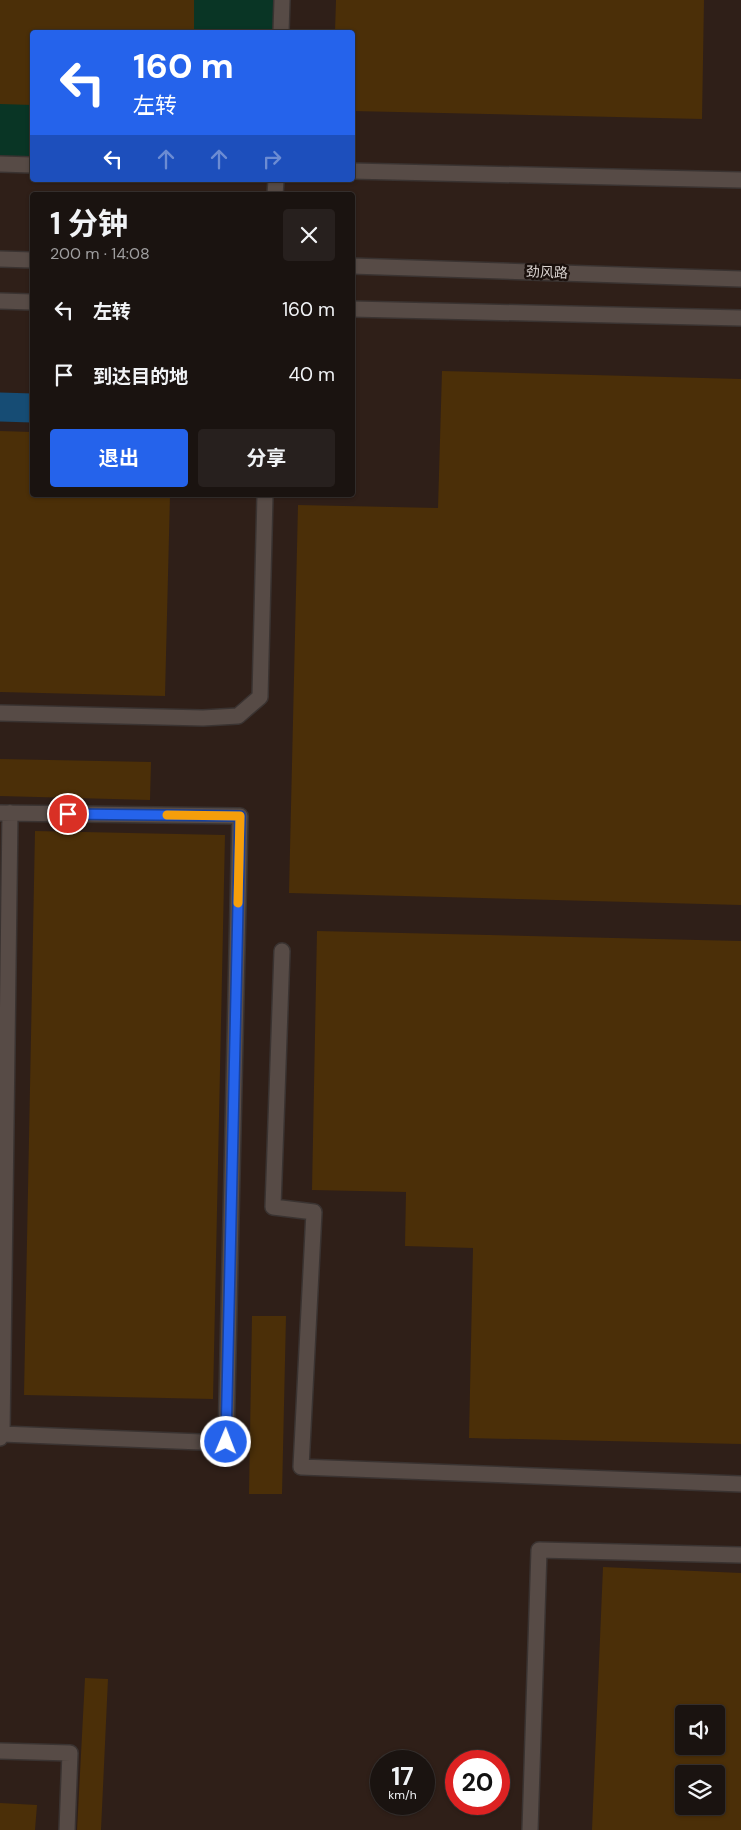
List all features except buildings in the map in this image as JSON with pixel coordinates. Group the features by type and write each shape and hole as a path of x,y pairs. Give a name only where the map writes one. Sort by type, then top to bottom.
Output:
{"street":[{"path":"281,30 282,0"},
{"path":"0,164 30,164"},
{"path":"355,170 741,180"},
{"path":"0,259 30,260"},
{"name":"劲风路","path":"355,266 741,279"},
{"path":"0,301 30,302"},
{"path":"355,309 741,318"},
{"path":"0,713 203,718 238,716 260,697 265,497"},
{"path":"5,813 240,816 226,1442 1,1436 5,813"},
{"path":"282,951 273,1207 314,1212 301,1466 741,1484"},
{"path":"530,1830 539,1550 741,1555"},
{"path":"0,1751 70,1753 67,1830"}],"shaded area":[{"path":"0,0 741,0 741,1830 0,1830"}],"green space":[{"path":"0,0 282,0 281,30 30,30 30,165 0,164"}],"waterway":[{"path":"0,407 30,408"}],"slow traffic":[{"path":"167,815 240,816 238,903"}],"route":[{"path":"68,814 240,816 226,1442"}]}
